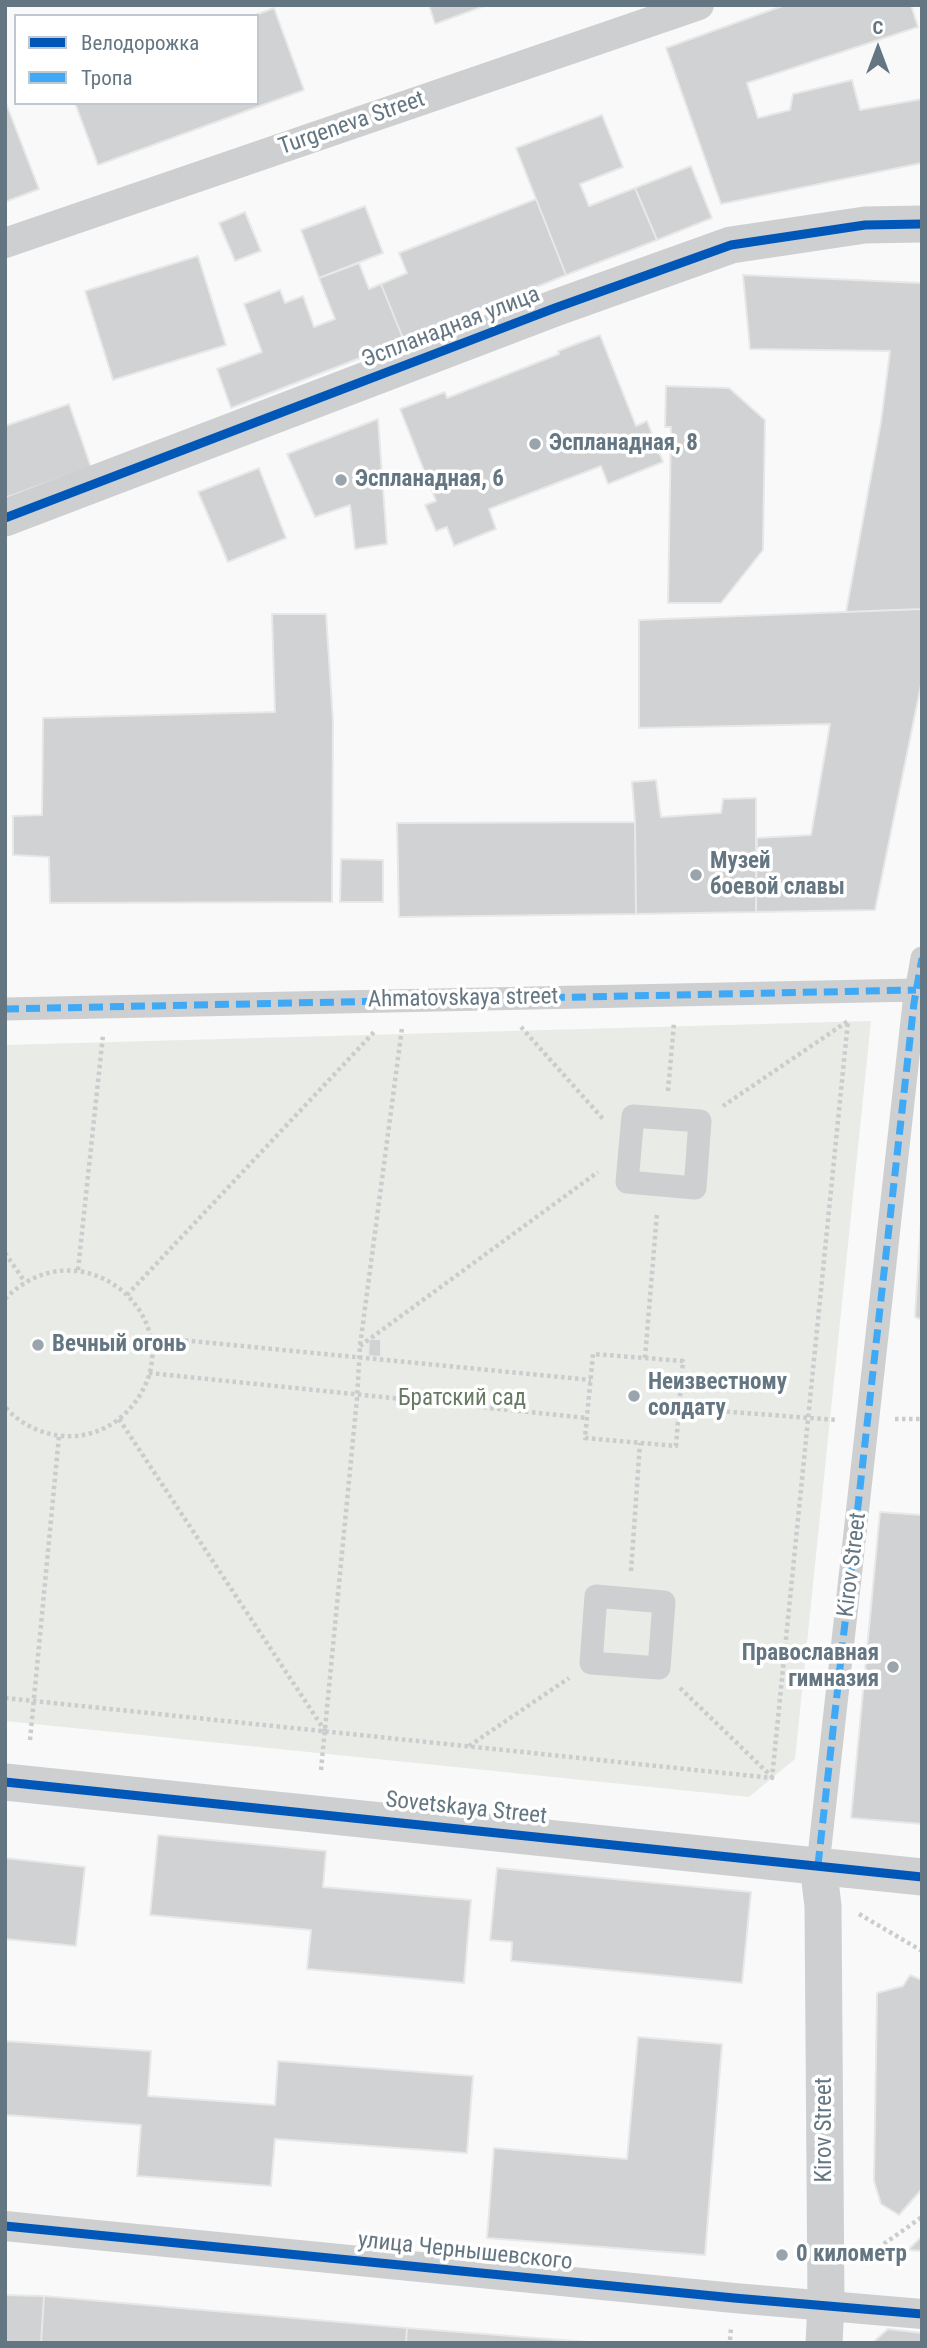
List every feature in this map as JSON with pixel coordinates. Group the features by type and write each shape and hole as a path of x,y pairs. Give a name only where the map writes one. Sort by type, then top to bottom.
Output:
{"street":[{"name":"Turgeneva Street","path":"5,243 699,5"},
{"name":"Эспланадная улица","path":"5,518 555,308 731,245 865,225 922,225"},
{"name":"Kirov Street","path":"824,2343 823,1906 818,1865 922,958"},
{"name":"Ahmatovskaya street","path":"5,1009 919,990"},
{"path":"633,1116 665,1118 701,1121 695,1188 627,1182 633,1116"},
{"path":"596,1596 664,1602 659,1668 591,1663 596,1596"},
{"name":"Sovetskaya Street","path":"5,1782 922,1877"},
{"name":"улица Чернышевского","path":"5,2226 922,2314"}],"path":[{"path":"665,1118 676,994"},
{"path":"360,1346 630,1149 495,998"},
{"path":"127,1295 405,1000"},
{"path":"321,1770 360,1346 405,1000"},
{"path":"78,1270 106,1006"},
{"path":"701,1121 848,1021 772,1777"},
{"path":"645,1358 659,1185"},
{"path":"5,1253 24,1282"},
{"path":"5,1298 24,1282 56,1270 78,1270 100,1276 127,1295 142,1314 150,1337 151,1361 141,1393 119,1419 96,1431 59,1436 32,1428 5,1407"},
{"path":"150,1337 591,1380"},
{"path":"593,1354 683,1361 676,1446 585,1438 591,1380 593,1354"},
{"path":"149,1373 587,1418"},
{"path":"679,1408 830,1421"},
{"path":"5,1417 10,1412"},
{"path":"119,1419 325,1731"},
{"path":"30,1740 59,1436"},
{"path":"629,1599 640,1443"},
{"path":"468,1746 591,1663"},
{"path":"659,1668 772,1777"},
{"path":"5,1698 772,1777"},
{"path":"851,1909 922,1951"}],"green space":[{"name":"Братский сад","path":"871,1021 795,1759 749,1797 5,1721 5,1045"}],"building":[{"path":"429,5 487,5 435,24"},
{"path":"785,5 911,5 918,27 747,83 758,118 790,110 793,94 852,80 860,110 922,99 922,163 721,204 666,48"},
{"path":"274,8 304,90 98,165 76,105 259,105 258,14"},
{"path":"5,103 39,189 5,202"},
{"path":"602,115 623,167 580,184 589,206 635,188 657,240 566,275 516,148"},
{"path":"691,166 712,218 657,240 635,188"},
{"path":"536,199 566,275 404,341 381,284 407,273 399,253"},
{"path":"365,206 383,253 319,278 301,230"},
{"path":"245,212 261,251 235,261 219,223"},
{"path":"198,256 226,345 113,380 85,291"},
{"path":"359,263 369,289 381,284 404,341 231,408 217,369 262,352 244,304 280,290 285,303 303,296 314,327 335,319 319,278"},
{"path":"743,275 922,283 922,609 846,612 881,422 890,351 750,349"},
{"name":"Эспланадная, 8","path":"600,335 636,426 647,421 663,462 608,484 601,466 489,509 496,529 454,546 447,527 436,531 425,505 436,501 400,409 445,392 447,398"},
{"path":"666,386 729,388 765,420 763,550 721,603 668,603 671,427 665,427"},
{"path":"69,404 91,467 5,498 5,426"},
{"name":"Эспланадная, 6","path":"378,419 387,544 355,549 350,505 315,517 287,454"},
{"path":"259,468 286,538 228,562 198,492"},
{"path":"922,609 922,680 875,910 756,912 757,838 811,835 830,724 639,728 639,620"},
{"path":"272,614 326,614 333,720 332,902 50,903 49,857 13,855 13,816 42,815 43,718 275,712"},
{"name":"Музей боевой славы","path":"656,780 661,817 721,813 723,799 756,798 756,912 636,914 632,782"},
{"path":"635,822 636,914 399,917 397,823"},
{"path":"341,859 383,860 383,902 340,902"},
{"path":"922,1204 922,1320 915,1317"},
{"path":"369,1339 381,1339 381,1357 368,1356"},
{"name":"Православная гимназия","path":"880,1512 922,1515 922,1824 851,1818"},
{"path":"158,1835 326,1851 323,1887 471,1900 464,1983 307,1969 311,1930 150,1915"},
{"path":"5,1858 85,1867 76,1946 5,1939"},
{"path":"497,1868 751,1892 742,1983 511,1961 512,1942 490,1940"},
{"path":"910,1975 922,1980 922,2189 899,2215 881,2204 874,2181 877,1993 903,1986"},
{"path":"638,2037 722,2044 705,2255 487,2238 494,2148 627,2159"},
{"path":"5,2041 151,2051 148,2096 275,2105 278,2061 473,2076 467,2153 275,2139 271,2186 137,2176 141,2125 6,2115 5,2121"},
{"path":"922,2236 922,2251 908,2250"},
{"path":"5,2295 44,2296 41,2343 5,2343"},
{"path":"44,2296 407,2328 406,2343 41,2343"},
{"path":"407,2328 602,2343 406,2343"},
{"path":"888,2329 922,2333 922,2343 872,2343"}],"marked path":[{"path":"818,1865 914,1003 922,958"},
{"path":"5,1009 916,990"}],"cycle path":[{"path":"5,518 555,308 731,245 865,225 922,224"},
{"path":"5,1782 922,1877"},
{"path":"5,2226 922,2314"}],"place":[{"name":"Эспланадная, 8","path":"535,444"},
{"name":"Эспланадная, 6","path":"341,480"},
{"name":"Музей боевой славы","path":"696,875"},
{"name":"Вечный огонь","path":"38,1345"},
{"name":"Неизвестному солдату","path":"634,1396"},
{"name":"Православная гимназия","path":"893,1667"},
{"name":"0 километр","path":"782,2255"}]}
